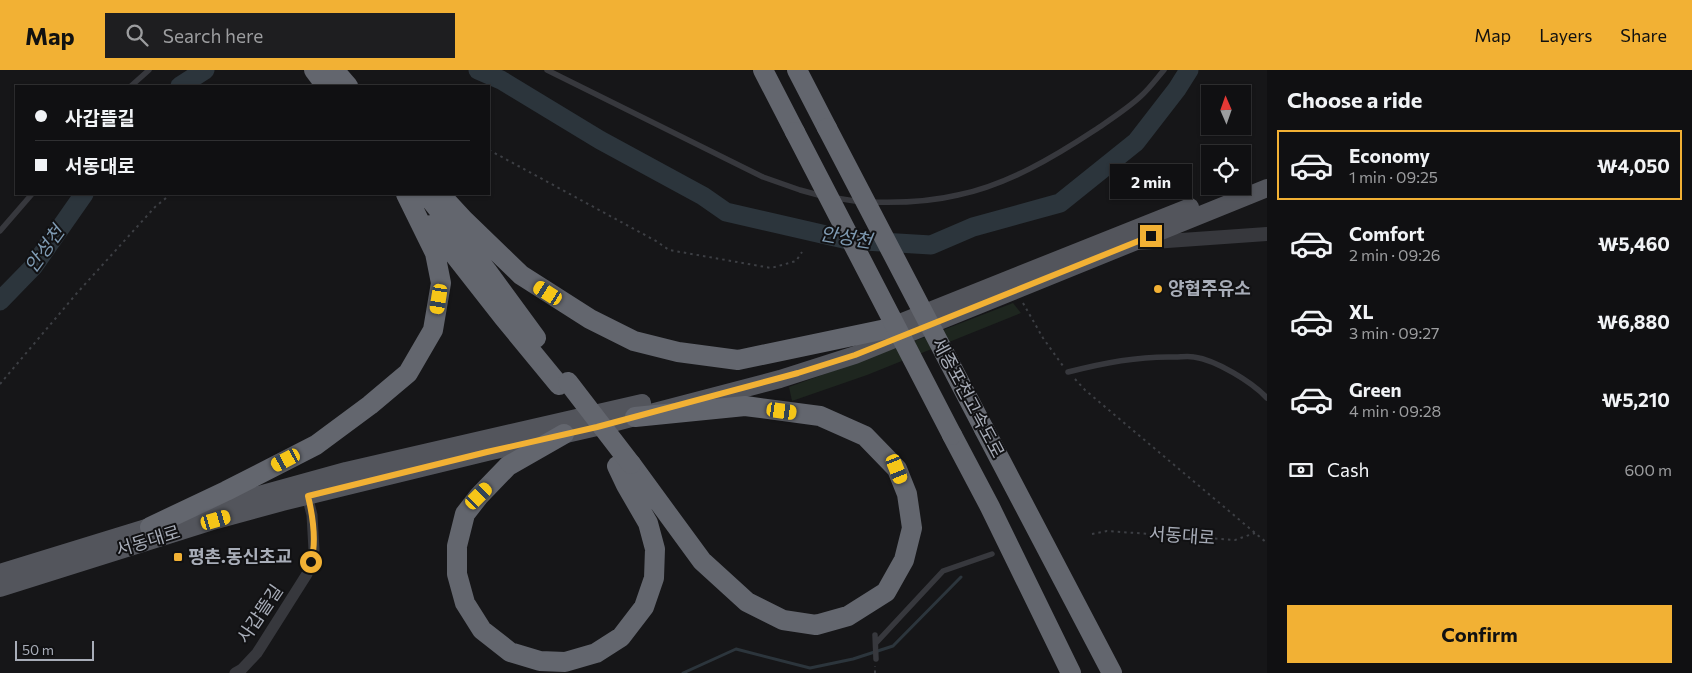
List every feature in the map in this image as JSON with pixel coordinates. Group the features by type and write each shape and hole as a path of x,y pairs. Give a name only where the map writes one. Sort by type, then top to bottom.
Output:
{"highway":[{"path":"314,70 325,85"},
{"path":"333,70 343,85"},
{"path":"333,70 347,85"},
{"name":"세종포천고속도로","path":"763,70 990,507 1072,673"},
{"name":"세종포천고속도로","path":"797,70 1112,673"},
{"path":"150,526 226,492 316,445 408,374 433,330 441,283 435,253 406,195"},
{"path":"407,195 504,318 563,383"},
{"path":"427,195 487,271 563,383 624,465 702,561 747,602 783,620 816,625 848,616 886,592 904,560 912,528 907,494 897,469 865,436 820,416 745,406 634,417"},
{"path":"441,195 521,275 590,319 634,341 678,352 738,360 886,328"},
{"path":"564,434 508,466 479,496 465,514 457,546 457,574 465,604 482,630 510,652 540,662 565,662 596,653 621,638 644,607 654,578 655,549 648,523 626,486 624,465"}],"main road":[{"name":"서동대로","path":"1251,182 1267,176"},
{"name":"서동대로","path":"0,573 150,526 306,489 564,434 780,379 855,355 1133,244 1267,188"},
{"name":"서동대로","path":"0,588 216,520 306,489 346,471 677,395 780,369 1219,195"}],"street":[{"path":"1133,244 1267,234"},
{"name":"사갑뜰길","path":"235,673 242,669 257,653 308,574 314,550 312,514 306,489"}],"lane":[{"path":"133,85 149,70"},
{"path":"547,70 763,178 832,198 886,203 958,196 987,186 1044,161 1118,115 1142,96 1164,70"},
{"path":"0,231 31,195"},
{"path":"1068,372 1114,361 1155,356 1194,357 1226,368 1259,390 1267,398"},
{"path":"876,645 942,571 992,554"},
{"path":"875,635 876,659"}],"path":[{"path":"490,151 656,241 668,250 771,268 796,260 802,252"},
{"path":"0,384 77,292 155,207 170,195"},
{"path":"1016,290 1057,360 1085,390 1267,543"},
{"name":"서동대로","path":"1092,534 1107,531 1235,540 1254,532"}],"shaded area":[{"path":"1013,303 1021,313 867,375 792,401 789,387"}],"waterway":[{"name":"안성천","path":"182,85 205,70"},
{"name":"안성천","path":"478,70 501,80 600,140 703,196 726,212 848,240 931,245 973,227 1060,203 1136,142 1177,89 1189,70"},
{"name":"안성천","path":"0,301 33,267 83,195"},
{"path":"683,673 736,649 810,668 853,659 893,646 961,577"}],"place":[{"name":"양협주유소","path":"1158,289"},
{"name":"평촌.동신초교","path":"178,557"}],"route":[{"path":"311,562 314,550 312,514 308,496 393,474 597,427 798,373 855,355 1151,236"}]}
